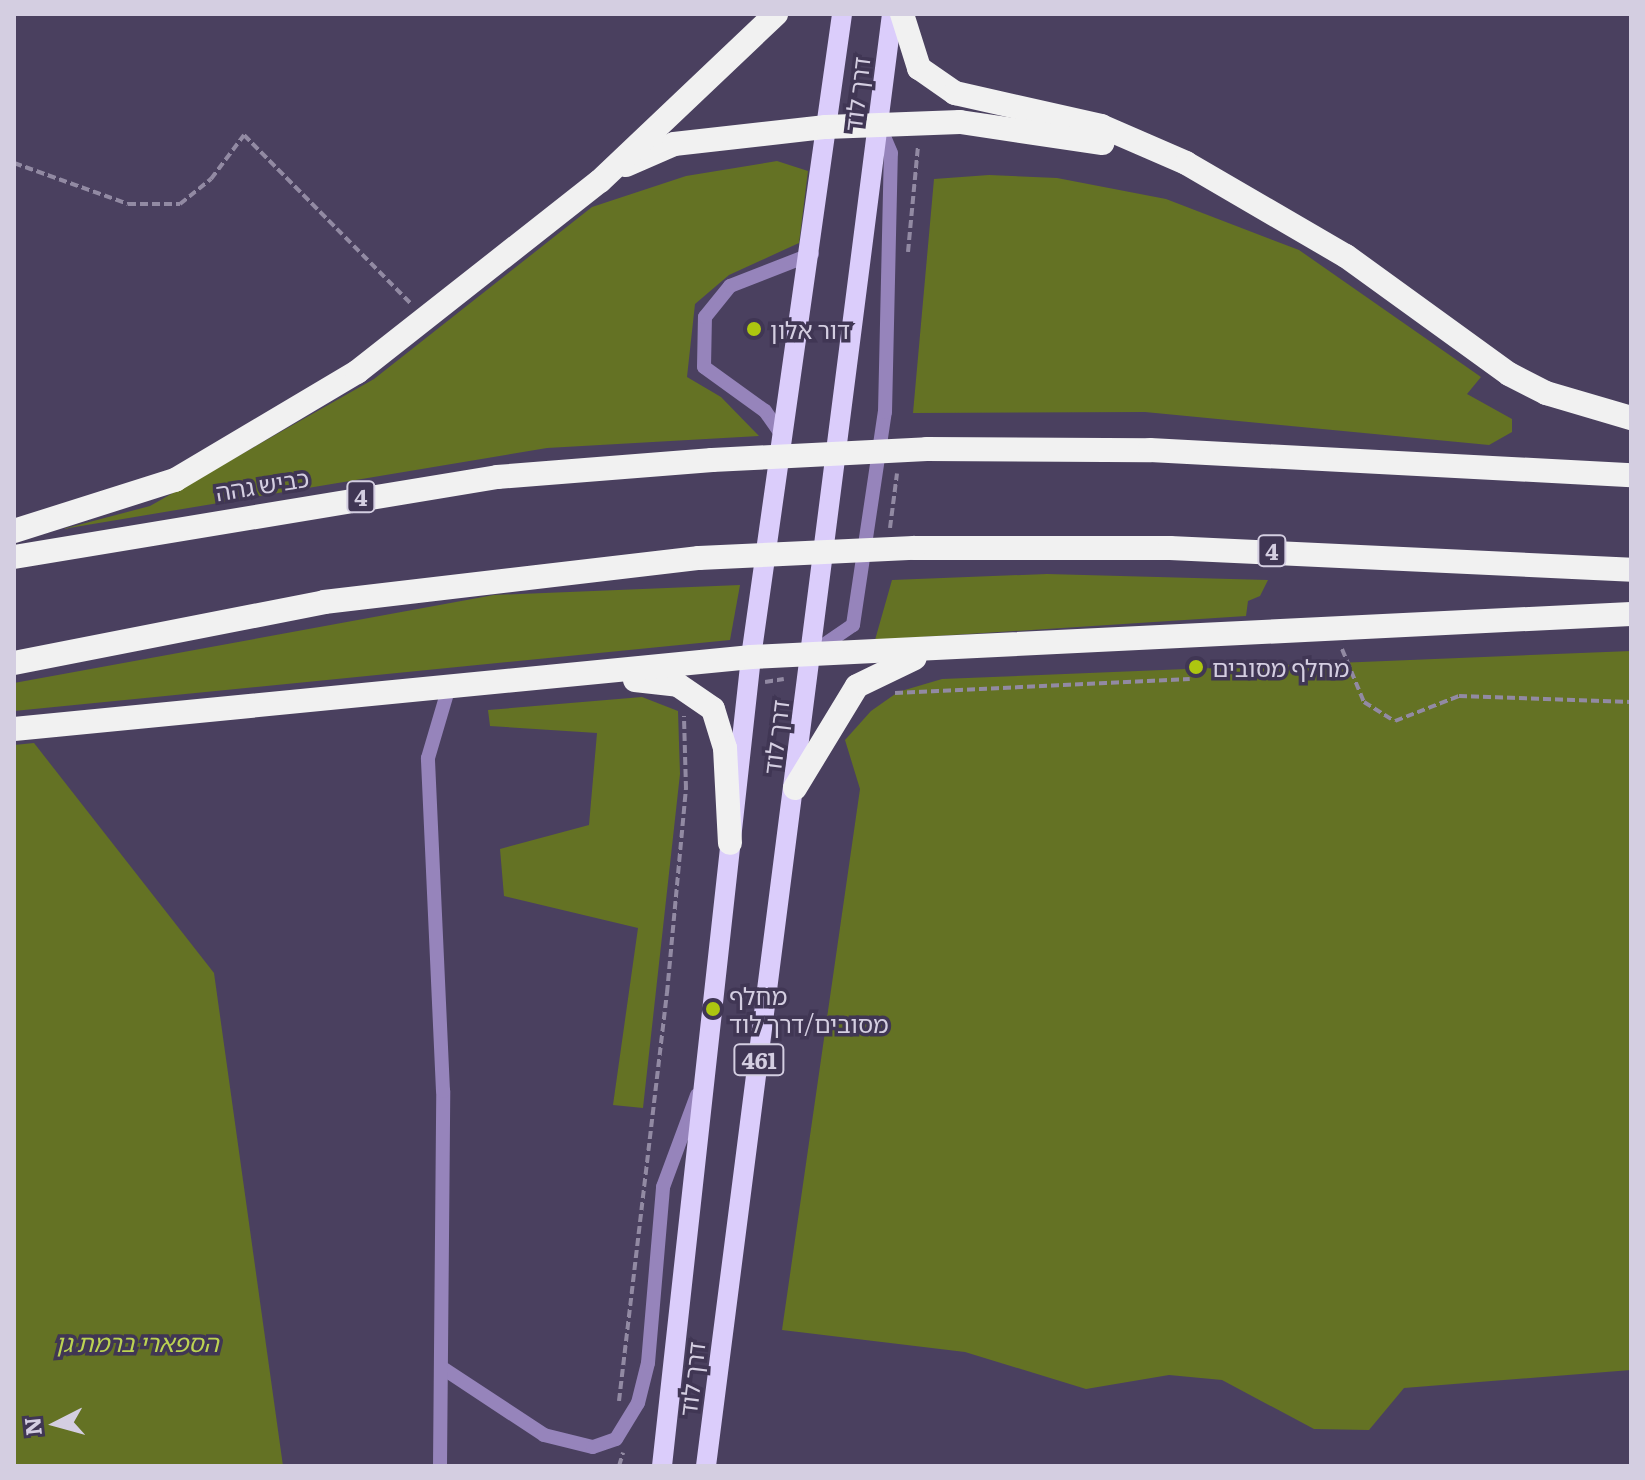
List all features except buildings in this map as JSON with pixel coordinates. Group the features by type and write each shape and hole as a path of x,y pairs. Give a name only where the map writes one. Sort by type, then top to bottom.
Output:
{"highway":[{"path":"14,531 175,480 231,452 357,372 600,181 776,14"},
{"path":"902,14 919,68 955,93 1101,126 1186,163 1346,256 1509,374 1546,393 1631,418"},
{"path":"600,181 674,144 826,127 879,125 1025,128 1186,163"},
{"name":"כביש גהה","path":"14,557 497,477 712,460 927,449 1150,450 1631,475"},
{"name":"4","path":"14,663 324,602 699,558 914,548 1186,548 1631,570"},
{"path":"14,729 751,657 943,651 1631,614"},
{"path":"795,788 834,712 857,686 900,661 943,651"},
{"path":"329,698 446,697 648,679 700,695 713,709 725,748 730,843"}],"main road":[{"name":"דרך לוד","path":"662,1466 751,657 812,254 842,14"},
{"name":"דרך לוד","path":"706,1466 892,14"}],"lane":[{"path":"812,654 853,625 862,591 885,412 891,153 879,125"},
{"path":"784,438 765,411 704,367 705,317 730,286 812,254"},
{"path":"440,1466 443,1091 428,758 446,697"},
{"path":"441,1367 524,1425 593,1447 616,1439 638,1403 663,1187 706,1069"}],"path":[{"path":"14,163 128,204 180,204 211,179 244,135 423,319"},
{"path":"1340,630 1345,666 1364,702 1395,721 1459,696 1631,702"},
{"path":"889,694 1190,679"}],"green space":[{"path":"777,161 808,171 799,243 729,275 695,304 687,377 721,397 759,436 547,448 63,529 150,506 374,379 592,207 686,176"},
{"path":"989,175 1057,178 1166,199 1299,250 1481,377 1467,394 1512,419 1512,432 1489,445 1145,412 913,413 934,179"},
{"path":"1047,574 1268,580 1260,596 1248,601 1246,616 875,640 892,580"},
{"path":"740,585 730,640 14,711 14,683 494,595"},
{"path":"1631,651 1631,1370 1404,1388 1369,1430 1314,1429 1222,1380 1169,1375 1086,1389 965,1352 782,1330 860,789 845,740 871,711 898,692 942,679"},
{"path":"642,697 678,711 680,774 643,1108 613,1105 638,928 504,896 500,849 589,825 597,733 490,726 488,710"},
{"name":"הספארי ברמת גן","path":"34,743 214,973 283,1466 14,1466 14,745"}],"place":[{"name":"דור אלון","path":"754,329"},
{"name":"מחלף מסובים","path":"1196,667"},
{"name":"מחלף מסובים/דרך לוד","path":"713,1009"}]}
